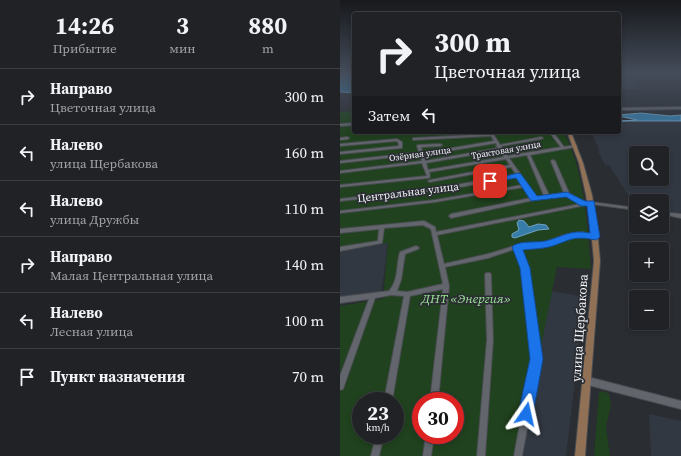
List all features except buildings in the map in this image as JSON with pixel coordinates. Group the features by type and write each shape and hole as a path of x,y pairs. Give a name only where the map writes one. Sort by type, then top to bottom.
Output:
{"main road":[{"name":"улица Щербакова","path":"570,134 575,146 587,204 596,237 596,284 580,456"}],"street":[{"path":"621,109 681,108"},
{"path":"340,125 352,124"},
{"path":"414,139 491,134 534,199"},
{"name":"Трактовая улица","path":"552,134 563,148"},
{"path":"340,139 347,138"},
{"path":"422,154 498,146 541,138"},
{"path":"340,145 398,140 402,147 340,153"},
{"path":"435,201 419,146 440,145"},
{"name":"Озёрная улица","path":"340,172 424,162 498,146"},
{"name":"Трактовая улица","path":"427,171 575,146"},
{"path":"340,162 412,154"},
{"path":"528,154 547,197"},
{"path":"553,161 567,194"},
{"path":"340,186 429,179 512,166"},
{"path":"340,200 432,190 518,175"},
{"name":"Центральная улица","path":"340,212 435,201 525,186"},
{"path":"451,216 534,199 567,194 587,204"},
{"path":"435,234 587,204 629,208"},
{"path":"669,214 681,216"},
{"path":"340,231 428,224 433,228 446,286 435,392"},
{"path":"340,249 380,242 382,227"},
{"path":"442,266 488,256 517,247 547,244 564,237 582,234 596,237"},
{"path":"517,247 525,268 536,359 518,456"},
{"path":"391,293 398,283 402,253 416,248"},
{"path":"481,456 490,340 488,275"},
{"path":"340,300 391,293 408,294 446,286"},
{"path":"390,392 408,294"},
{"path":"340,386 373,295"},
{"path":"588,381 681,405"},
{"path":"375,456 378,444"},
{"path":"427,456 429,444"}],"shaded area":[{"path":"621,122 681,122 681,213 669,212 669,194 629,194 629,196 609,165 605,165 598,151 600,151 592,134 621,134"},
{"path":"388,243 381,296 340,303 340,250"},
{"path":"551,291 585,297 566,456 519,456"},
{"path":"649,414 681,421 681,456 651,456"}],"green space":[{"name":"ДНТ «Энергия»","path":"352,111 352,134 565,134 577,165 581,182 591,269 557,267 519,456 340,456 340,306 383,299 388,243 340,250 340,112"},
{"path":"603,391 609,394 611,405 606,427 610,456 594,456 599,393"}],"water":[{"path":"641,113 670,116 681,115 681,121 622,121 637,120 621,116 621,115"},
{"path":"519,220 524,221 529,227 538,224 546,225 549,229 538,230 515,238 512,237 512,234 519,230 517,223"}],"route":[{"path":"490,181 518,175 534,199 567,194 584,204 591,203 596,237 582,234 564,237 547,244 517,247 525,268 536,359 526,414"}]}
